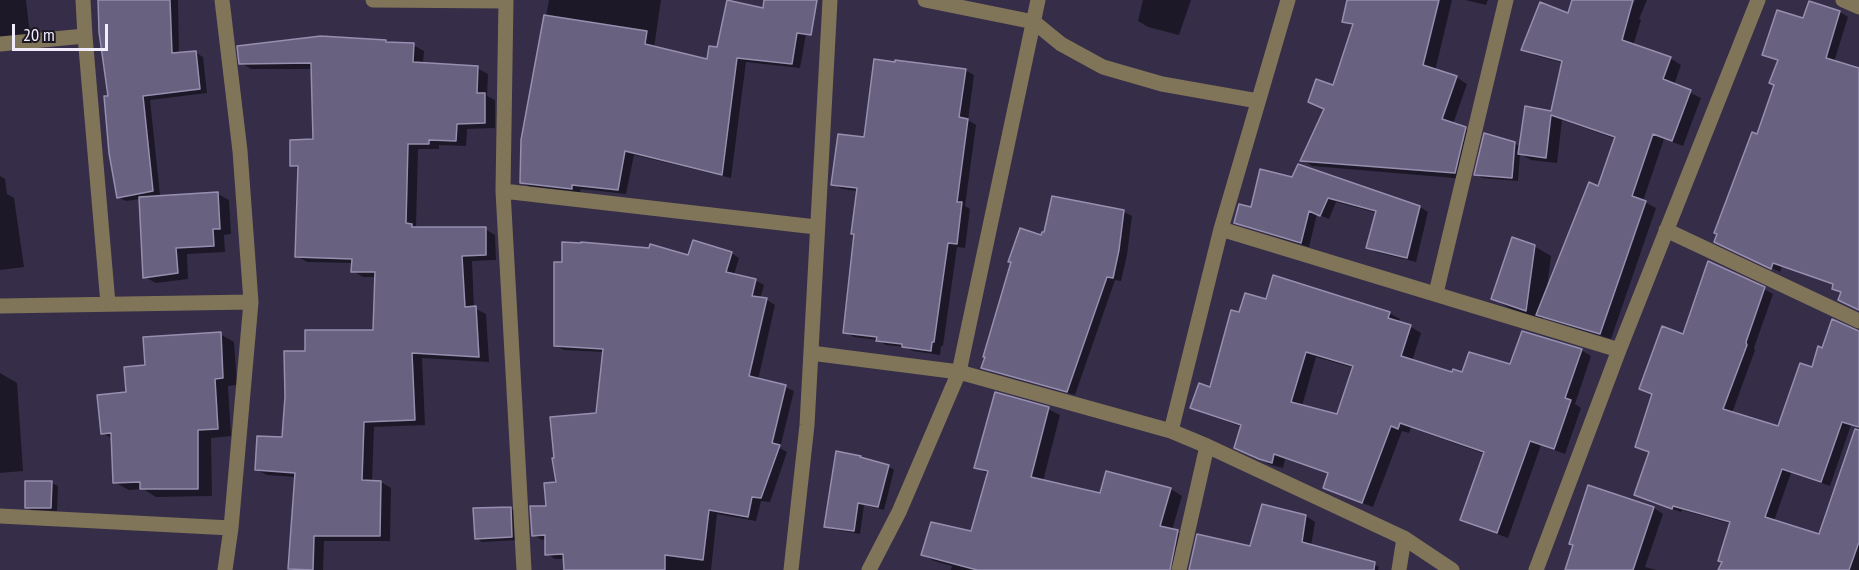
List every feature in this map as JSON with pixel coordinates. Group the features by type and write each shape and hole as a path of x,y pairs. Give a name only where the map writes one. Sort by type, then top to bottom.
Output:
{"street":[{"path":"83,0 84,36 108,304"},
{"path":"222,0 240,151 251,302 231,528 225,570"},
{"path":"373,0 506,1 503,191 524,570"},
{"path":"791,570 807,425 830,0"},
{"path":"925,0 1034,22 1061,44 1103,67 1162,84 1258,101"},
{"path":"869,570 899,512 959,372 1038,0"},
{"path":"1171,431 1221,229 1288,0"},
{"path":"1436,293 1506,0"},
{"path":"1536,570 1619,350 1758,0"},
{"path":"1843,0 1859,7"},
{"path":"0,44 84,36"},
{"path":"503,191 816,227"},
{"path":"1221,229 1619,350"},
{"path":"1666,230 1859,321"},
{"path":"0,306 251,302"},
{"path":"811,353 959,372 1171,431 1404,538 1452,570"},
{"path":"1179,570 1207,446"},
{"path":"0,516 231,528"},
{"path":"1399,570 1404,538"}],"building":[{"path":"98,0 170,0 172,53 196,51 200,89 143,96 153,191 117,198 109,153 104,96 108,96 99,32"},
{"path":"727,0 763,8 764,0 817,0 811,35 797,33 792,64 737,58 722,175 625,151 618,190 572,185 572,189 520,183 521,140 544,15 647,31 645,44 707,59 709,46 717,47"},
{"path":"1347,0 1439,0 1423,65 1457,76 1442,119 1466,127 1455,173 1300,161 1324,109 1308,102 1316,79 1333,85 1353,24 1342,22"},
{"path":"1572,0 1633,0 1622,40 1671,57 1663,79 1691,90 1672,141 1653,134 1632,196 1646,201 1600,334 1536,315 1589,182 1598,186 1615,137 1551,115 1546,158 1518,154 1525,106 1551,111 1562,61 1521,50 1540,2 1568,13"},
{"path":"1809,1 1840,11 1826,58 1859,68 1859,310 1838,300 1841,292 1832,289 1833,284 1773,263 1771,269 1714,242 1717,234 1714,233 1752,132 1757,134 1774,85 1769,83 1778,60 1762,55 1777,10 1803,18"},
{"path":"321,36 414,43 413,62 478,66 477,93 485,93 485,123 457,124 456,141 429,140 429,144 408,144 406,223 412,224 412,227 486,227 486,255 462,256 465,307 476,306 479,357 412,353 415,420 364,422 362,480 381,481 380,536 314,536 313,570 288,569 295,473 255,470 257,436 282,437 285,397 284,351 305,351 305,330 373,330 375,272 351,272 352,259 295,257 298,166 290,166 290,140 313,139 311,63 239,64 237,46"},
{"path":"874,59 966,69 959,117 968,119 957,202 962,202 957,244 948,243 931,351 876,341 877,337 843,333 857,188 831,185 838,134 864,137"},
{"path":"1484,133 1515,142 1512,178 1474,175"},
{"path":"1298,164 1420,206 1407,258 1366,248 1376,211 1328,198 1320,216 1309,211 1301,243 1234,223 1239,204 1251,207 1260,169 1292,177"},
{"path":"218,192 220,229 213,229 214,246 176,248 178,273 143,278 139,197"},
{"path":"1052,196 1124,210 1113,278 1107,277 1067,392 981,368 1011,262 1008,262 1020,228 1041,235 1044,232"},
{"path":"1512,237 1535,245 1526,311 1491,299"},
{"path":"693,240 732,252 726,272 756,279 752,296 767,298 749,376 786,385 772,443 780,445 761,498 752,497 748,517 709,510 703,560 665,555 665,570 564,570 563,554 545,555 545,535 532,536 530,506 546,506 544,483 556,482 550,417 596,413 603,349 554,346 554,262 562,262 562,242 649,248 650,244 688,255"},
{"path":"1708,261 1765,287 1746,342 1747,345 1723,409 1778,426 1800,363 1812,367 1818,346 1822,348 1832,319 1859,331 1859,427 1842,422 1821,482 1782,469 1765,517 1819,534 1855,429 1859,430 1859,542 1849,570 1718,570 1722,562 1718,561 1730,522 1673,506 1672,509 1634,495 1649,452 1635,447 1652,394 1639,389 1662,326 1683,334"},
{"path":"1273,275 1390,312 1388,318 1411,325 1401,356 1452,372 1453,369 1462,372 1469,352 1510,364 1522,331 1582,349 1565,398 1571,400 1554,449 1530,441 1497,533 1460,520 1484,452 1400,423 1398,429 1391,426 1362,503 1323,488 1328,473 1274,454 1272,463 1234,448 1241,425 1190,408 1199,383 1210,387 1231,310 1239,312 1245,293 1266,299","holes":["1306,352 1353,366 1337,414 1291,402"]},
{"path":"221,332 223,378 215,379 218,429 198,430 198,489 140,489 140,482 113,483 111,433 101,434 97,395 126,392 124,367 145,365 143,337"},
{"path":"995,392 1049,407 1031,477 1100,493 1106,471 1171,488 1160,526 1178,530 1170,570 977,570 921,555 931,522 971,531 988,471 974,468"},
{"path":"836,451 889,465 878,507 858,503 854,531 824,527"},
{"path":"25,481 52,481 51,508 25,508"},
{"path":"1588,485 1654,507 1633,570 1565,570 1573,545 1569,544"},
{"path":"1262,504 1306,515 1302,542 1375,562 1374,570 1189,570 1197,534 1250,546"},
{"path":"511,507 512,537 475,539 473,508"}]}
